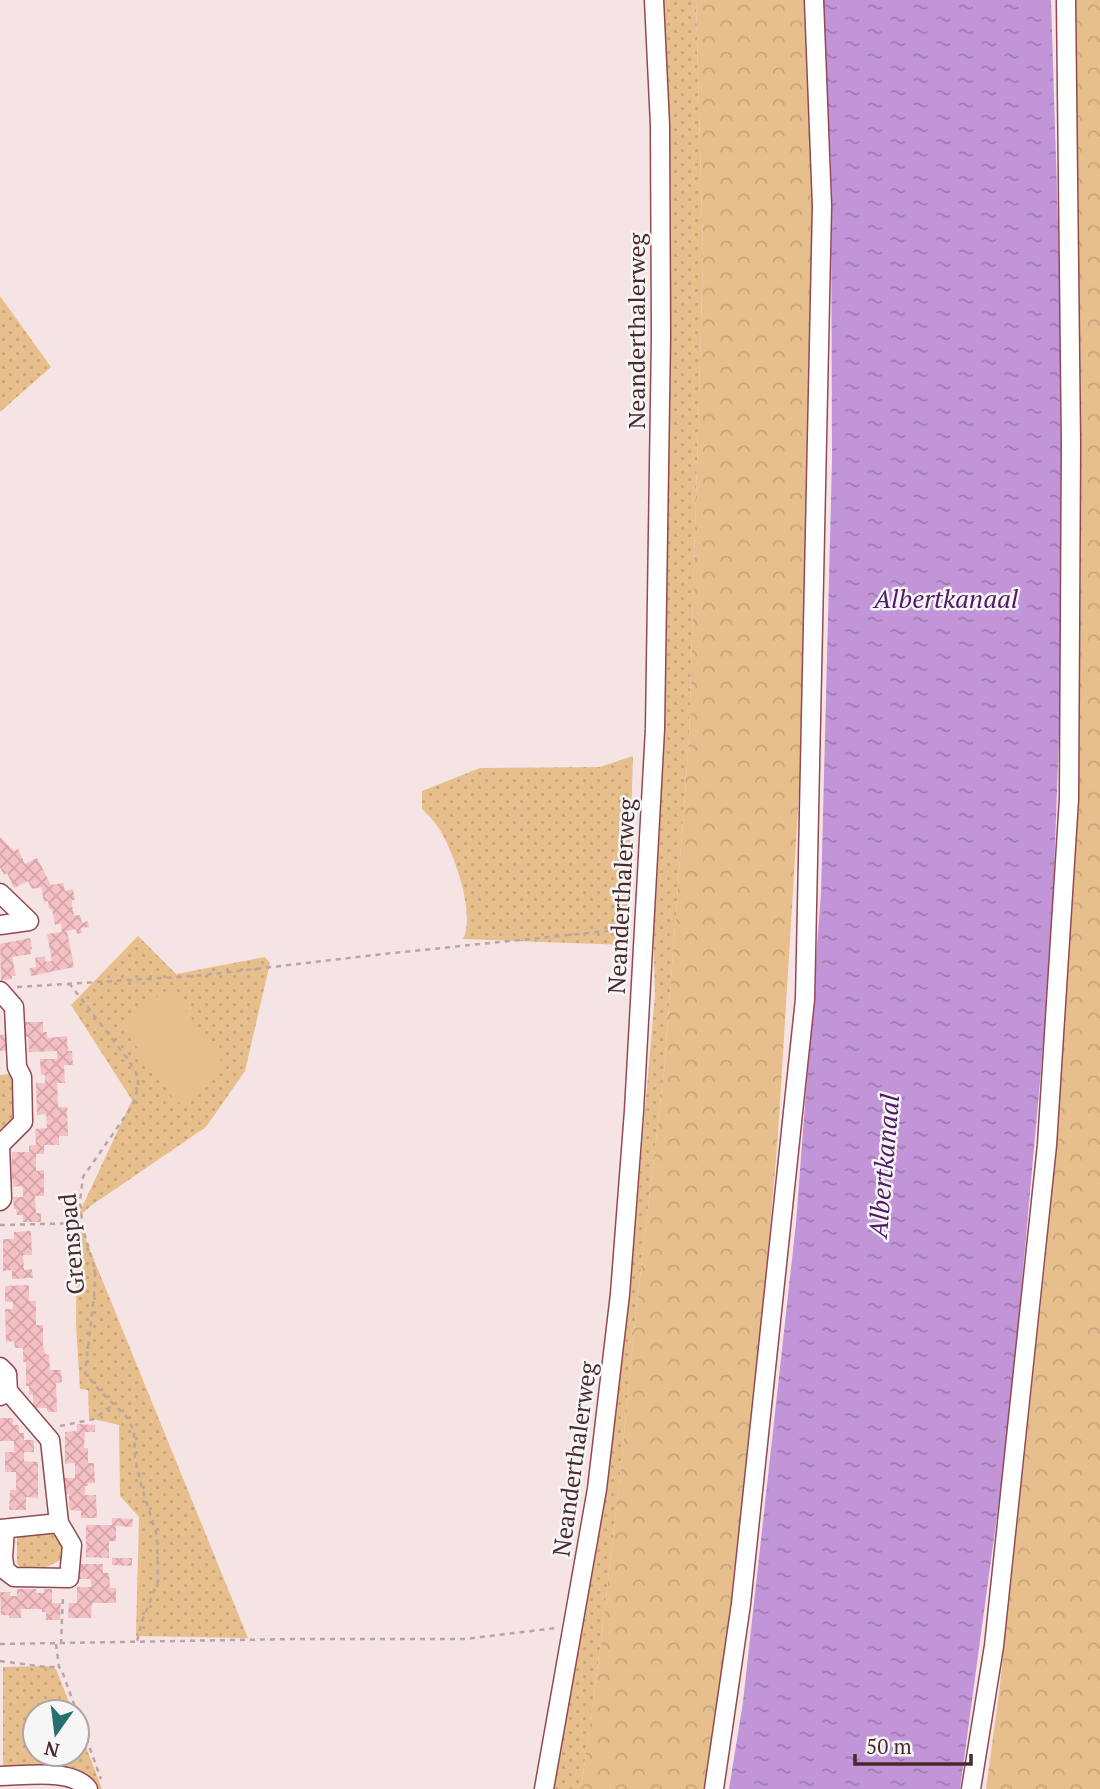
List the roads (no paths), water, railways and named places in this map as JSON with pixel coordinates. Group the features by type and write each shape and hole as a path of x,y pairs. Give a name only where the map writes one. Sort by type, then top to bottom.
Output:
{"street":[{"name":"Neanderthalerweg","path":"544,1789 597,1489 620,1294 634,1111 655,729 661,336 660,125 654,0"},
{"path":"714,1789 741,1604 805,999 822,206 814,0"},
{"path":"971,1789 994,1646 1047,1145 1069,799 1071,430 1066,0"},
{"path":"0,893 29,921 0,925"},
{"path":"0,1201 0,1145 23,1122 22,1077 8,1067 14,1007 7,989"},
{"path":"0,1367 8,1374 4,1393 50,1440 59,1523 72,1545 69,1578 14,1577 5,1570 3,1529 59,1523"},
{"path":"0,1776 73,1777 88,1789"}],"water":[{"name":"Albertkanaal","path":"822,0 1051,0 1063,382 1064,596 1051,958 1009,1427 960,1789 729,1789 743,1702 796,1223 821,893 832,461 831,165"}]}
